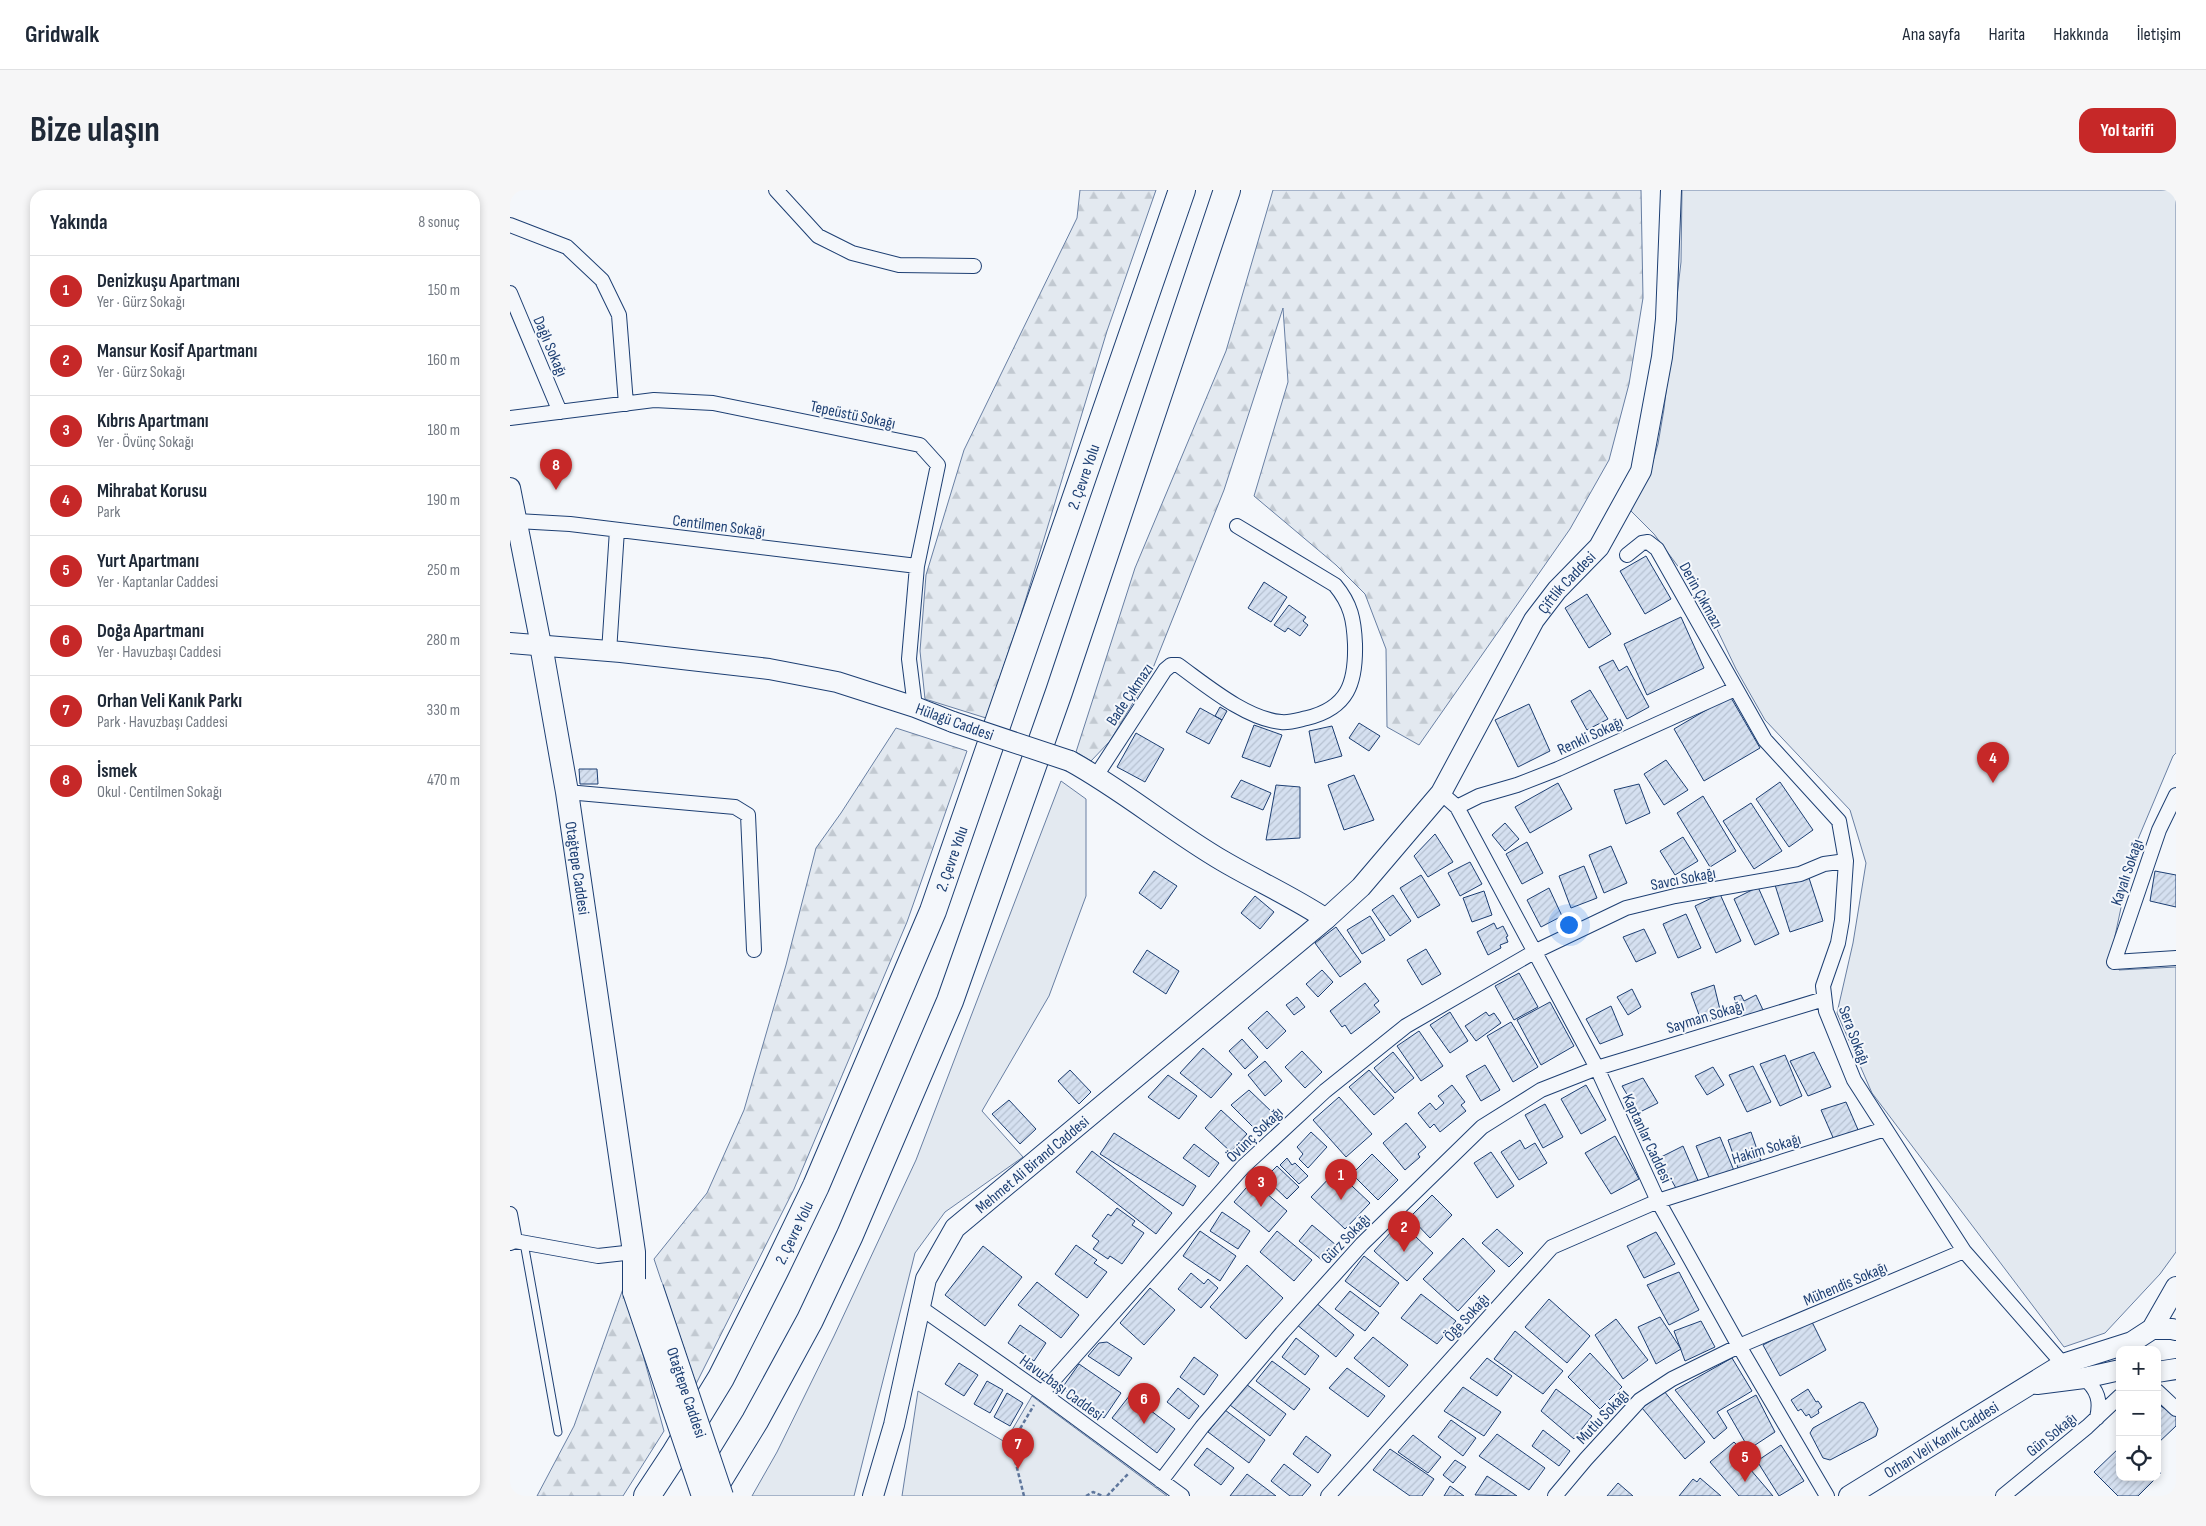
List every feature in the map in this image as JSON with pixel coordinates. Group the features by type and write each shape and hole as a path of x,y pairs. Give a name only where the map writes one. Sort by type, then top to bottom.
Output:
{"highway":[{"name":"2. Çevre Yolu","path":"647,1496 720,1378 775,1271 816,1186 933,911 1182,190"},
{"path":"709,1496 755,1421 810,1320 850,1235 950,1001 1050,719 1227,190"}],"main road":[{"name":"Otağtepe Caddesi","path":"541,646 567,792 634,1252 643,1290 704,1496"},
{"name":"Otağtepe Caddesi","path":"643,1290 722,1496"}],"street":[{"path":"776,190 818,236 852,253 899,265 974,266"},
{"name":"Çiftlik Caddesi","path":"1326,919 1361,887 1441,793 1534,620 1557,590 1599,547 1641,471 1662,357 1666,319 1671,190"},
{"path":"510,225 567,247 602,280 619,315 626,404"},
{"name":"Dağlı Sokağı","path":"510,293 560,412"},
{"name":"Tepeüstü Sokağı","path":"510,418 654,400 713,403 920,446 938,464 917,566 909,659 914,707"},
{"name":"Otağtepe Caddesi","path":"510,488 541,646"},
{"name":"Centilmen Sokağı","path":"518,521 617,530 917,566"},
{"name":"Bade Çıkmazı","path":"1096,776 1165,670 1171,665 1178,665 1235,705 1279,722 1289,722 1326,712 1345,695 1352,682 1356,659 1352,611 1342,594 1335,585 1237,526"},
{"path":"609,652 617,530"},
{"name":"Derin Çıkmazı","path":"1627,554 1642,543 1648,542 1657,549 1735,689"},
{"name":"Hülagü Caddesi","path":"510,643 769,669 837,682 914,707 1070,761 1096,776 1223,861 1296,900 1326,919"},
{"name":"Renkli Sokağı","path":"1457,806 1479,796 1517,785 1558,769 1735,689"},
{"name":"Sera Sokağı","path":"1735,689 1766,740 1839,821 1846,861 1842,920 1838,943 1822,986 1826,1011 1854,1080 1964,1251 2063,1364"},
{"path":"567,792 735,807 748,815 754,950"},
{"name":"Kaptanlar Caddesi","path":"1441,793 1457,806 1596,1068 1658,1201 1828,1496"},
{"name":"Kayalı Sokağı","path":"2176,795 2159,830 2114,962 2176,958"},
{"name":"Savcı Sokağı","path":"1534,952 1626,908 1684,895 1800,874 1824,864 1846,861"},
{"name":"Mehmet Ali Birand Caddesi","path":"873,1496 894,1425 926,1279 955,1228 1326,919"},
{"name":"Övünç Sokağı","path":"1042,1393 1243,1167 1325,1091 1406,1026 1534,952"},
{"name":"Sayman Sokağı","path":"1596,1068 1824,999"},
{"name":"Gürz Sokağı","path":"1161,1481 1202,1428 1362,1244 1482,1127 1540,1090 1596,1068"},
{"name":"Hakim Sokağı","path":"1658,1201 1885,1129"},
{"name":"Öḡe Sokağı","path":"1328,1496 1552,1247 1658,1201"},
{"path":"510,1214 517,1242 598,1256 634,1252"},
{"name":"Mühendis Sokağı","path":"1740,1346 1964,1251"},
{"path":"2152,1329 2176,1287"},
{"name":"Havuzbaşı Caddesi","path":"921,1308 1042,1393 1182,1496"},
{"path":"2152,1329 2172,1328 2176,1330"},
{"name":"Orhan Veli Kanık Caddesi","path":"2131,1346 2152,1329"},
{"name":"Mutlu Sokağı","path":"1555,1496 1640,1400 1700,1364 1740,1346"},
{"name":"Orhan Veli Kanık Caddesi","path":"1849,1496 2063,1364 2116,1350"},
{"path":"2161,1371 2176,1369"},
{"path":"2032,1384 2084,1378 2116,1371"},
{"path":"2084,1378 2094,1386 2099,1398 2097,1418"},
{"path":"2158,1391 2161,1397 2176,1409"},
{"name":"Gün Sokağı","path":"2003,1496 2097,1418 2116,1400"}],"lane":[{"path":"517,1242 558,1432"}],"path":[{"path":"1024,1496 1011,1444 1042,1393"},
{"path":"1107,1496 1138,1464"},
{"path":"1086,1496 1093,1492 1103,1496"}],"green space":[{"path":"1080,190 1156,190 1107,331 1020,618 986,718 925,699 920,651 926,575 964,450 1077,218"},
{"path":"1273,190 1641,190 1643,298 1629,384 1609,460 1570,529 1419,745 1387,727 1386,649 1365,594 1336,565 1254,496 1288,382 1283,308 1224,490 1151,673 1110,741 1091,761 1076,752 1135,568 1226,351"},
{"path":"1682,190 2176,190 2176,753 2173,756 2133,851 2115,936 2119,970 2176,967 2176,1252 2160,1274 2105,1333 2064,1347 1872,1093 1837,1013 1853,943 1866,863 1850,810 1765,720 1736,669 1703,600 1654,534 1629,509 1651,468 1658,444 1664,409 1681,262"},
{"path":"896,728 967,751 907,922 794,1189 696,1384 654,1259 707,1193 744,1110 786,965 816,848"},
{"path":"1061,781 1086,799 1086,896 1049,996 982,1111 1023,1157 945,1212 915,1253 854,1496 752,1496 777,1452 834,1336 916,1160"},
{"path":"624,1286 664,1431 623,1496 537,1496 574,1426"},
{"path":"918,1391 1005,1442 1032,1396 1167,1496 902,1496"}],"building":[{"path":"1646,556 1671,599 1645,614 1620,571"},
{"path":"1264,582 1287,597 1271,622 1248,608"},
{"path":"1587,594 1611,634 1589,648 1565,608"},
{"path":"1289,605 1306,617 1303,621 1308,625 1300,636 1288,628 1285,632 1274,625"},
{"path":"1681,617 1704,668 1647,695 1624,644"},
{"path":"1613,660 1619,671 1627,666 1649,707 1627,719 1599,667"},
{"path":"1590,690 1608,719 1587,730 1571,701"},
{"path":"1730,696 1760,748 1704,781 1674,729"},
{"path":"1529,704 1550,751 1518,767 1495,720"},
{"path":"1220,707 1227,711 1222,720 1215,716"},
{"path":"1200,708 1222,720 1209,744 1186,732"},
{"path":"1359,723 1380,736 1369,751 1349,738"},
{"path":"1254,725 1282,735 1270,767 1242,757"},
{"path":"1332,726 1342,756 1315,763 1309,731"},
{"path":"1136,733 1164,749 1145,782 1117,767"},
{"path":"1666,760 1688,790 1664,805 1644,774"},
{"path":"579,769 597,769 598,784 580,784"},
{"path":"1354,775 1374,820 1344,830 1328,785"},
{"path":"1241,780 1271,793 1263,810 1231,797"},
{"path":"1780,782 1813,830 1789,847 1756,799"},
{"path":"1558,783 1572,809 1530,833 1515,807"},
{"path":"1639,784 1650,813 1626,824 1614,790"},
{"path":"1276,785 1300,787 1300,838 1266,840"},
{"path":"1703,796 1736,851 1710,867 1677,813"},
{"path":"1751,803 1782,851 1754,869 1723,821"},
{"path":"1505,823 1519,839 1505,851 1492,835"},
{"path":"1435,834 1453,862 1428,877 1414,856"},
{"path":"1683,837 1698,861 1675,875 1660,851"},
{"path":"1527,842 1543,873 1522,884 1506,854"},
{"path":"1611,846 1627,883 1604,893 1589,855"},
{"path":"1470,862 1482,884 1460,896 1448,873"},
{"path":"1584,866 1597,898 1571,908 1559,876"},
{"path":"1154,871 1177,886 1161,909 1139,893"},
{"path":"2155,871 2176,875 2176,907 2150,901"},
{"path":"1421,875 1440,905 1418,918 1400,888"},
{"path":"1808,875 1823,921 1790,932 1775,885"},
{"path":"1758,887 1779,934 1755,945 1734,899"},
{"path":"1549,888 1562,916 1541,927 1527,900"},
{"path":"1484,891 1492,915 1472,922 1463,898"},
{"path":"1720,894 1741,941 1716,953 1695,906"},
{"path":"1393,895 1411,921 1390,936 1372,910"},
{"path":"1255,896 1274,912 1260,929 1241,913"},
{"path":"1686,914 1701,948 1678,958 1663,924"},
{"path":"1370,916 1385,940 1362,954 1347,930"},
{"path":"1494,923 1497,929 1503,926 1508,936 1506,937 1508,942 1500,945 1501,948 1488,955 1477,932"},
{"path":"1336,927 1361,962 1340,977 1315,943"},
{"path":"1644,929 1656,953 1636,962 1623,937"},
{"path":"1426,949 1441,974 1422,985 1407,960"},
{"path":"1147,950 1179,971 1166,994 1133,972"},
{"path":"1322,970 1333,982 1318,997 1306,984"},
{"path":"1519,973 1538,1007 1514,1020 1495,986"},
{"path":"1365,983 1379,1001 1374,1005 1380,1012 1351,1034 1345,1025 1342,1027 1330,1011"},
{"path":"1714,985 1722,1018 1702,1023 1691,993"},
{"path":"1632,989 1641,1007 1628,1015 1617,997"},
{"path":"1741,995 1744,1001 1756,995 1763,1010 1740,1019 1734,997"},
{"path":"1297,997 1305,1007 1294,1015 1286,1005"},
{"path":"1550,1002 1574,1046 1541,1065 1517,1020"},
{"path":"1611,1006 1623,1035 1600,1044 1586,1019"},
{"path":"1267,1011 1286,1031 1267,1049 1248,1028"},
{"path":"1450,1012 1468,1041 1450,1053 1430,1025"},
{"path":"1486,1012 1489,1016 1494,1013 1501,1023 1476,1041 1465,1026"},
{"path":"1511,1022 1538,1067 1513,1082 1487,1036"},
{"path":"1419,1031 1443,1066 1421,1081 1397,1046"},
{"path":"1242,1039 1258,1057 1245,1069 1229,1051"},
{"path":"1203,1048 1232,1074 1211,1098 1180,1073"},
{"path":"1302,1051 1322,1072 1305,1088 1285,1067"},
{"path":"1393,1052 1414,1078 1395,1093 1374,1068"},
{"path":"1814,1052 1831,1087 1808,1096 1790,1061"},
{"path":"1785,1055 1802,1096 1780,1106 1760,1064"},
{"path":"1265,1061 1282,1081 1265,1096 1248,1075"},
{"path":"1485,1065 1500,1090 1481,1101 1466,1076"},
{"path":"1753,1066 1771,1102 1747,1112 1729,1075"},
{"path":"1713,1067 1724,1085 1707,1095 1695,1076"},
{"path":"1070,1070 1091,1092 1079,1104 1058,1081"},
{"path":"1369,1070 1394,1098 1374,1115 1349,1087"},
{"path":"1168,1075 1197,1096 1179,1119 1148,1097"},
{"path":"1643,1078 1658,1103 1638,1113 1622,1086"},
{"path":"1452,1085 1465,1102 1461,1105 1466,1111 1440,1132 1434,1124 1430,1128 1418,1113 1430,1103 1436,1110 1444,1103 1438,1096"},
{"path":"1586,1085 1606,1120 1581,1134 1561,1099"},
{"path":"1249,1090 1274,1114 1257,1131 1231,1105"},
{"path":"1339,1097 1372,1134 1346,1157 1313,1120"},
{"path":"1009,1100 1036,1129 1020,1144 992,1114"},
{"path":"1846,1102 1859,1132 1835,1142 1821,1110"},
{"path":"1545,1104 1563,1137 1543,1148 1525,1115"},
{"path":"1221,1110 1247,1134 1231,1152 1205,1128"},
{"path":"1406,1123 1426,1147 1418,1154 1420,1157 1405,1170 1383,1143"},
{"path":"1311,1132 1327,1147 1308,1168 1299,1159 1303,1154 1297,1147"},
{"path":"1751,1132 1761,1161 1738,1168 1728,1140"},
{"path":"1114,1133 1196,1186 1183,1206 1100,1154"},
{"path":"1615,1136 1639,1179 1611,1194 1585,1153"},
{"path":"1720,1137 1735,1173 1710,1180 1696,1146"},
{"path":"1520,1140 1525,1149 1535,1143 1547,1163 1519,1180 1501,1152"},
{"path":"1194,1144 1219,1163 1209,1177 1183,1158"},
{"path":"1683,1146 1699,1183 1677,1190 1659,1158"},
{"path":"1092,1151 1172,1213 1156,1234 1076,1172"},
{"path":"1491,1152 1514,1186 1497,1198 1474,1163"},
{"path":"1372,1154 1398,1180 1378,1200 1352,1174"},
{"path":"1287,1158 1292,1165 1295,1163 1308,1176 1299,1184 1280,1165"},
{"path":"1277,1166 1299,1187 1287,1199 1265,1178"},
{"path":"1336,1171 1370,1203 1345,1229 1311,1197"},
{"path":"1252,1181 1287,1211 1269,1232 1234,1202"},
{"path":"1432,1195 1452,1215 1430,1238 1410,1217"},
{"path":"1117,1208 1135,1221 1132,1225 1144,1233 1122,1264 1110,1256 1108,1259 1093,1249 1099,1241 1092,1236 1108,1214 1111,1216"},
{"path":"1222,1212 1250,1231 1238,1249 1210,1231"},
{"path":"1400,1222 1433,1253 1407,1281 1374,1251"},
{"path":"1312,1225 1336,1245 1323,1261 1299,1241"},
{"path":"1497,1229 1523,1253 1509,1267 1482,1243"},
{"path":"1200,1231 1236,1256 1220,1281 1183,1256"},
{"path":"1277,1231 1312,1260 1294,1281 1260,1252"},
{"path":"1656,1232 1675,1264 1644,1278 1627,1246"},
{"path":"1463,1238 1495,1271 1458,1311 1423,1279"},
{"path":"1076,1245 1097,1260 1094,1263 1107,1272 1087,1298 1055,1274"},
{"path":"983,1246 1022,1277 985,1326 945,1295"},
{"path":"1364,1256 1399,1283 1380,1307 1345,1281"},
{"path":"1247,1265 1283,1298 1246,1339 1210,1307"},
{"path":"1679,1272 1699,1310 1669,1325 1647,1285"},
{"path":"1191,1273 1204,1284 1208,1279 1218,1288 1201,1308 1178,1289"},
{"path":"1037,1282 1079,1315 1061,1338 1018,1305"},
{"path":"1150,1288 1175,1310 1144,1345 1120,1323"},
{"path":"1350,1291 1379,1313 1365,1331 1335,1309"},
{"path":"1421,1294 1456,1321 1437,1344 1401,1318"},
{"path":"1549,1299 1590,1336 1567,1363 1525,1327"},
{"path":"1315,1302 1354,1335 1336,1357 1296,1324"},
{"path":"1660,1317 1681,1349 1656,1364 1638,1327"},
{"path":"1616,1319 1648,1360 1623,1379 1595,1335"},
{"path":"1811,1320 1826,1350 1780,1376 1763,1345"},
{"path":"1701,1321 1715,1347 1685,1361 1674,1331"},
{"path":"1020,1325 1046,1343 1034,1361 1008,1343"},
{"path":"1515,1331 1563,1371 1543,1394 1494,1359"},
{"path":"1373,1337 1408,1365 1389,1387 1354,1358"},
{"path":"1296,1338 1319,1356 1305,1375 1282,1357"},
{"path":"1107,1342 1132,1358 1119,1376 1088,1356 1099,1343"},
{"path":"1590,1353 1622,1387 1600,1409 1568,1377"},
{"path":"1194,1357 1218,1375 1204,1395 1180,1377"},
{"path":"1487,1358 1512,1376 1497,1396 1470,1378"},
{"path":"1732,1358 1752,1391 1717,1412 1727,1428 1714,1439 1675,1390"},
{"path":"1272,1361 1310,1389 1294,1410 1256,1381"},
{"path":"959,1363 978,1375 964,1396 945,1384"},
{"path":"1079,1364 1121,1393 1104,1418 1062,1388"},
{"path":"1347,1368 1385,1396 1368,1417 1329,1388"},
{"path":"987,1381 1003,1390 990,1413 974,1404"},
{"path":"1246,1384 1286,1414 1270,1436 1230,1405"},
{"path":"1463,1387 1501,1412 1484,1436 1444,1411"},
{"path":"1178,1388 1199,1406 1189,1419 1167,1402"},
{"path":"1556,1389 1592,1416 1574,1439 1541,1411"},
{"path":"1808,1389 1816,1402 1818,1401 1822,1407 1818,1410 1819,1413 1811,1418 1809,1414 1806,1416 1801,1409 1798,1411 1791,1400"},
{"path":"1664,1391 1705,1442 1685,1459 1642,1408"},
{"path":"1007,1393 1023,1403 1010,1426 994,1417"},
{"path":"1130,1395 1175,1429 1157,1453 1112,1418"},
{"path":"1756,1395 1775,1432 1749,1449 1727,1411"},
{"path":"1860,1402 1864,1403 1878,1429 1876,1436 1830,1460 1823,1458 1810,1433 1813,1428"},
{"path":"2161,1406 2176,1415 2176,1426 2161,1440"},
{"path":"1225,1410 1265,1440 1249,1463 1208,1432"},
{"path":"1451,1420 1476,1438 1463,1456 1438,1437"},
{"path":"1543,1430 1570,1451 1559,1466 1532,1446"},
{"path":"1497,1434 1545,1468 1529,1490 1479,1456"},
{"path":"1413,1435 1441,1457 1428,1473 1398,1452"},
{"path":"1306,1436 1331,1455 1318,1473 1293,1454"},
{"path":"1734,1442 1755,1464 1750,1469 1773,1496 1739,1496 1710,1462"},
{"path":"1781,1445 1804,1481 1779,1496 1757,1461"},
{"path":"1207,1448 1234,1468 1221,1485 1194,1465"},
{"path":"1390,1449 1434,1479 1422,1496 1410,1496 1373,1470"},
{"path":"2116,1451 2116,1481 2153,1481 2138,1496 2118,1496 2094,1472"},
{"path":"1455,1460 1466,1467 1453,1483 1443,1475"},
{"path":"1284,1464 1311,1485 1302,1496 1290,1496 1271,1481"},
{"path":"1247,1474 1276,1496 1230,1496"},
{"path":"1487,1476 1517,1496 1475,1495"},
{"path":"1700,1478 1721,1496 1679,1496 1693,1479 1697,1482"},
{"path":"1618,1483 1633,1496 1607,1496"},
{"path":"1450,1486 1464,1496 1444,1496"}],"place":[{"name":"İsmek","path":"556,490"},
{"name":"Mihrabat Korusu","path":"1993,783"},
{"name":"Denizkuşu Apartmanı","path":"1341,1200"},
{"name":"Kıbrıs Apartmanı","path":"1261,1207"},
{"name":"Mansur Kosif Apartmanı","path":"1404,1252"},
{"name":"Doḡa Apartmanı","path":"1144,1424"},
{"name":"Orhan Veli Kanık Parkı","path":"1018,1469"},
{"name":"Yurt Apartmanı","path":"1745,1482"}]}
